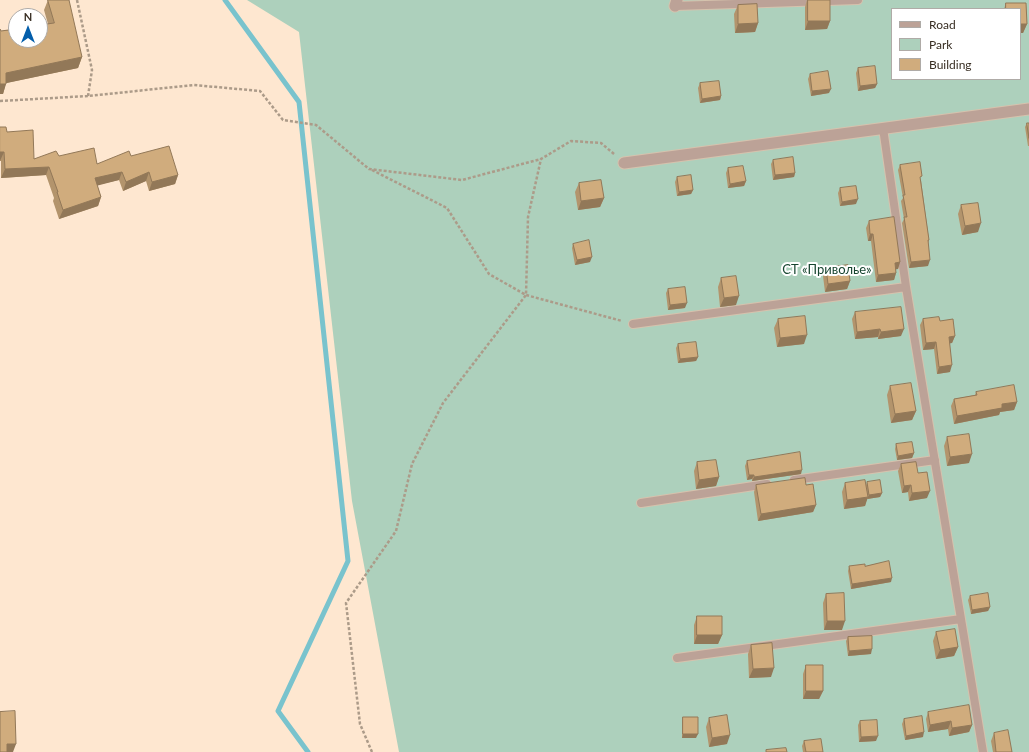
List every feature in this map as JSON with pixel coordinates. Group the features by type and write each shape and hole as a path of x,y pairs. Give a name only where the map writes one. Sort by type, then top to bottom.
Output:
{"street":[{"path":"624,163 1029,109"}],"lane":[{"path":"676,2 858,0"},
{"path":"883,128 906,287 983,752"},
{"path":"633,324 906,287"},
{"path":"788,481 935,460"},
{"path":"641,503 772,484"},
{"path":"677,658 961,619"}],"path":[{"path":"77,0 92,70 88,96"},
{"path":"0,101 88,96 194,85 260,91 283,120 316,125 369,169 447,208 489,274 526,295 633,324"},
{"path":"369,169 462,180 541,159 571,141 601,143 624,163"},
{"path":"372,752 360,724 346,603 396,531 412,464 443,403 526,295 528,217 541,159"}],"green space":[{"name":"СТ «Приволье»","path":"247,0 1029,0 1029,752 399,752 352,501 299,32"}],"building":[{"path":"48,0 69,0 82,57 6,73 6,84 0,84 0,29 1,31 8,30 8,48 48,48 48,24 54,23"},
{"path":"808,0 830,0 830,21 808,21"},
{"path":"1006,3 1026,3 1027,24 1021,24 1021,8 1006,8"},
{"path":"757,4 758,23 738,24 738,5"},
{"path":"875,66 877,84 860,86 858,68"},
{"path":"828,71 831,89 812,91 810,74"},
{"path":"719,81 721,96 702,99 700,83"},
{"path":"1027,123 1029,123 1029,138"},
{"path":"0,127 6,127 7,132 33,130 34,159 56,151 59,156 94,148 97,164 129,151 131,156 169,146 178,175 152,182 149,172 126,182 122,172 95,178 101,197 63,210 49,167 5,169 4,152 0,152"},
{"path":"793,157 795,173 775,175 773,160"},
{"path":"920,162 922,176 920,177 929,240 930,260 911,262 904,217 907,217 900,165"},
{"path":"743,166 746,181 730,184 728,168"},
{"path":"691,175 693,190 679,192 677,177"},
{"path":"601,180 604,198 581,201 579,183"},
{"path":"856,186 858,199 842,202 840,188"},
{"path":"978,203 981,223 965,226 961,205"},
{"path":"894,217 900,262 895,263 896,273 878,275 873,234 870,234 869,221"},
{"path":"589,240 592,257 577,260 573,244"},
{"path":"848,265 850,281 828,284 826,268"},
{"path":"736,276 739,296 724,298 721,278"},
{"path":"685,287 687,303 670,305 668,289"},
{"path":"901,307 904,329 881,332 880,329 857,332 855,312"},
{"path":"805,316 807,335 780,338 778,319"},
{"path":"939,317 940,321 953,319 955,336 949,337 952,365 939,367 936,342 926,343 923,319"},
{"path":"696,342 698,357 680,359 678,344"},
{"path":"911,383 916,411 895,414 890,386"},
{"path":"1014,385 1017,402 1002,404 1002,408 957,416 954,399 977,395 976,392"},
{"path":"969,434 972,454 950,457 947,437"},
{"path":"912,442 914,453 898,456 896,444"},
{"path":"800,452 802,470 754,477 754,475 749,475 747,461"},
{"path":"716,460 719,477 699,480 697,462"},
{"path":"916,462 918,473 927,472 930,491 912,493 911,485 904,486 901,464"},
{"path":"805,478 806,485 813,484 816,505 761,514 756,485"},
{"path":"865,480 868,497 847,500 845,483"},
{"path":"880,480 882,493 869,495 867,482"},
{"path":"889,561 892,578 852,584 849,566 865,564 865,566"},
{"path":"844,593 845,621 827,621 826,594"},
{"path":"988,593 990,607 972,610 970,596"},
{"path":"697,616 722,616 722,635 697,635"},
{"path":"955,629 958,647 940,650 936,632"},
{"path":"872,636 872,649 849,651 848,637"},
{"path":"772,643 774,668 753,669 751,645"},
{"path":"806,665 823,665 823,691 806,691"},
{"path":"969,705 972,725 952,728 951,721 930,725 928,712"},
{"path":"15,711 16,744 7,744 7,752 0,752 0,712"},
{"path":"727,715 730,735 712,738 709,718"},
{"path":"922,716 924,732 906,736 904,719"},
{"path":"683,717 698,717 698,734 683,734"},
{"path":"877,720 878,736 861,737 860,721"},
{"path":"1008,730 1012,752 996,752 994,733"},
{"path":"821,739 823,752 806,752 804,741"},
{"path":"786,748 787,752 766,752 766,750"}],"waterway":[{"path":"225,0 299,102 348,561 278,711 308,752"}]}
